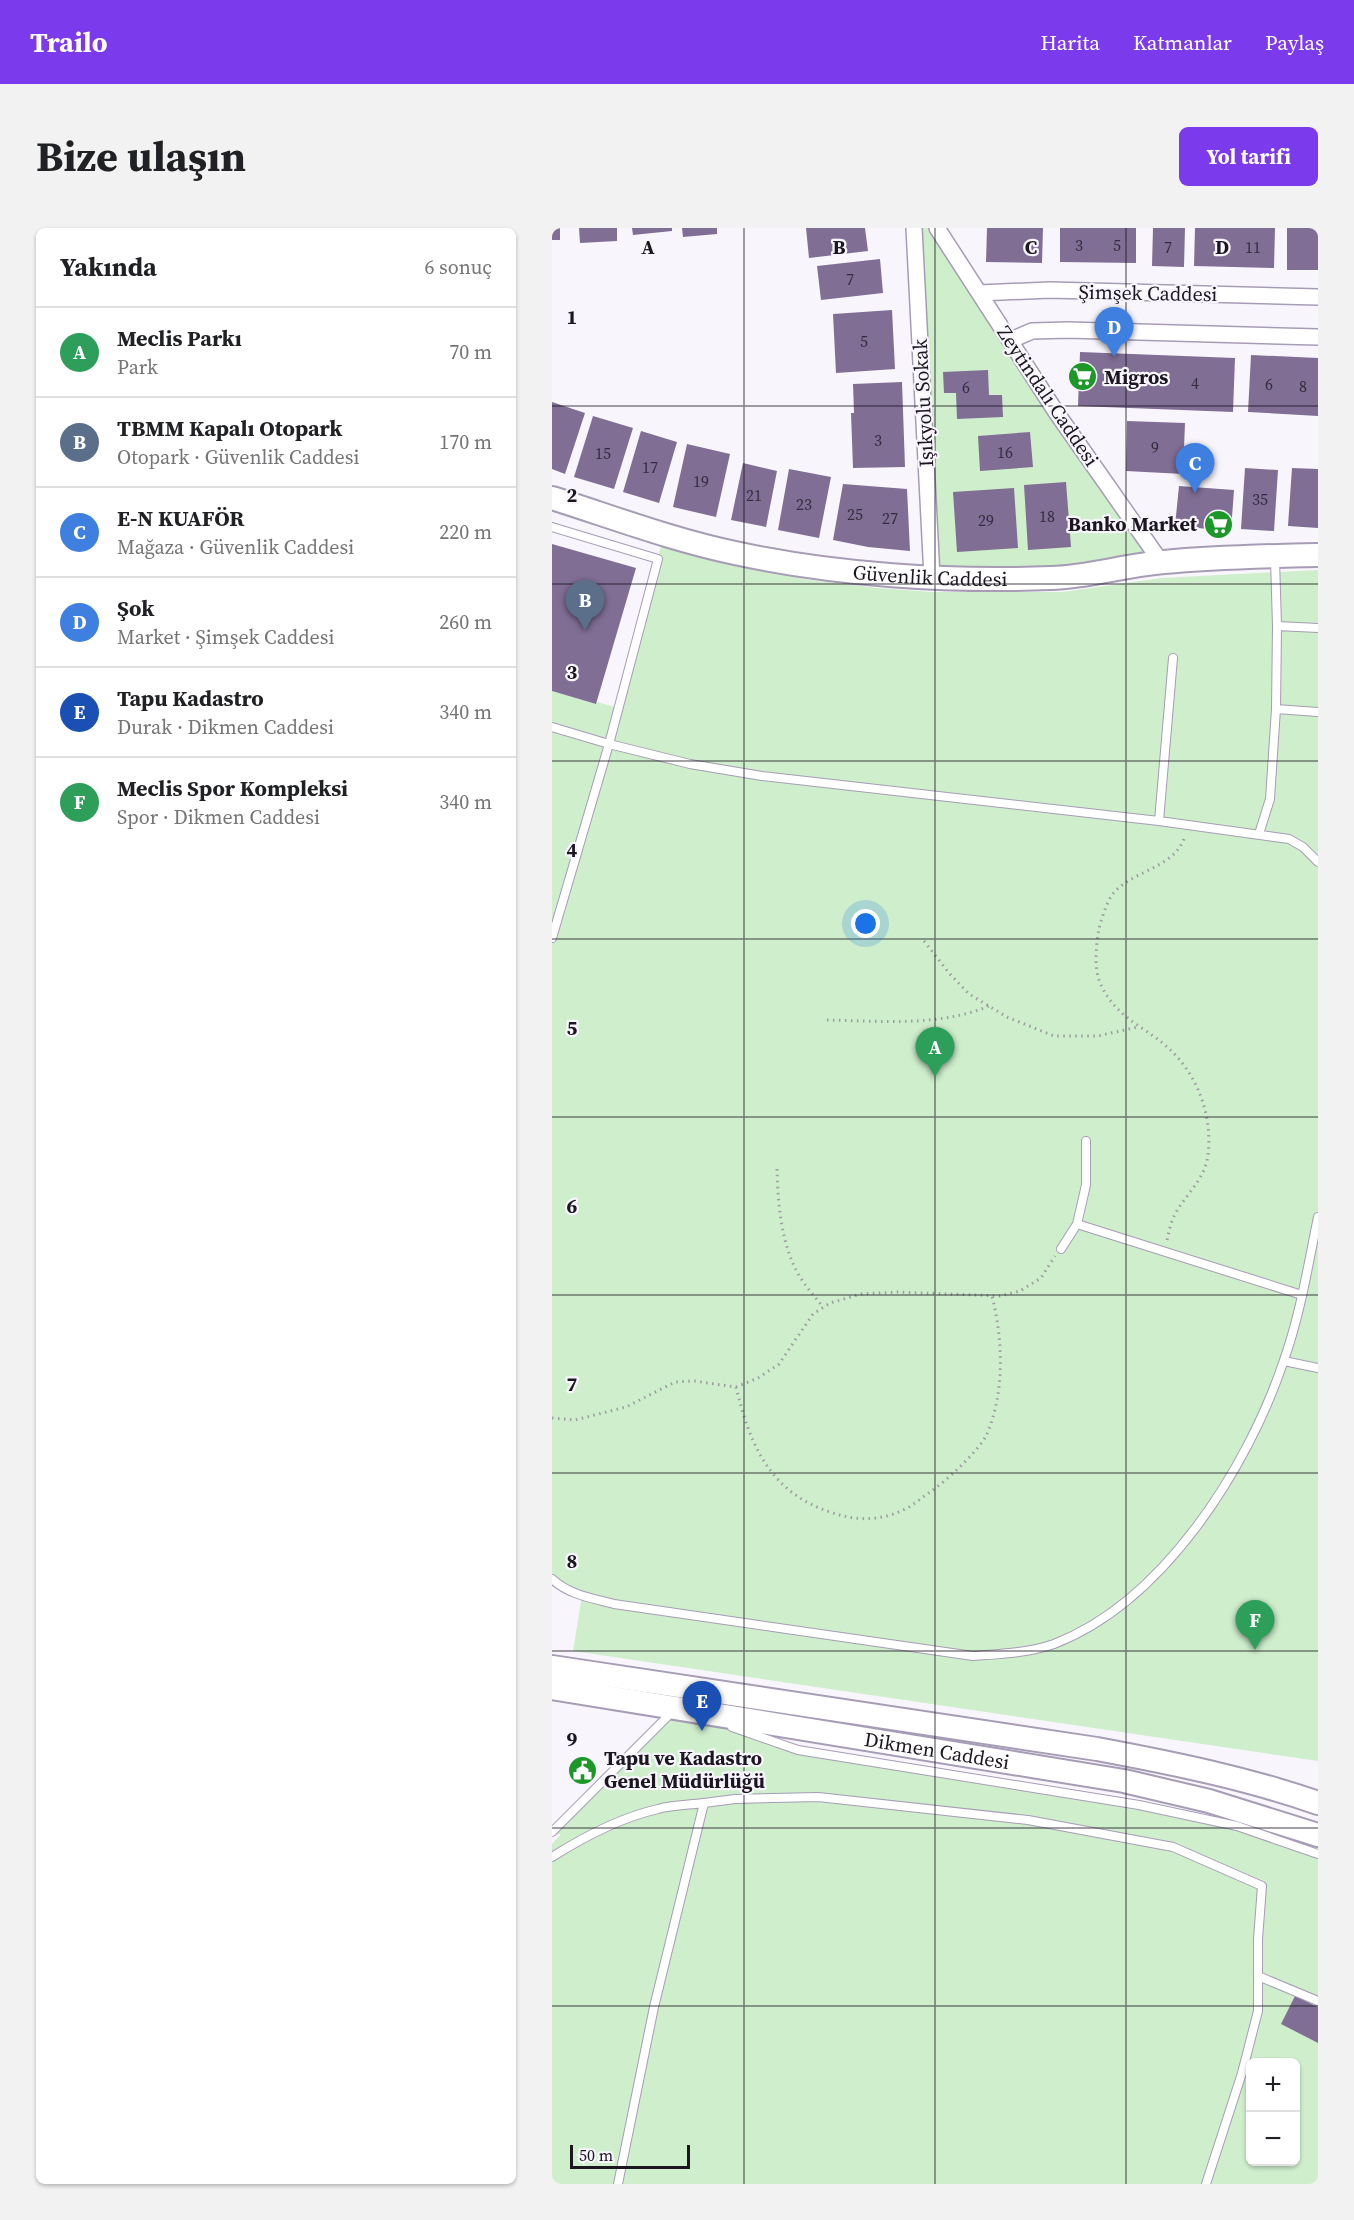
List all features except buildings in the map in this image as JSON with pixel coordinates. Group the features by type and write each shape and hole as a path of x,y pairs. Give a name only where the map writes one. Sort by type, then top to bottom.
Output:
{"main road":[{"name":"Güvenlik Caddesi","path":"552,498 664,534 734,553 812,567 932,577 1051,578 1084,576 1161,562 1318,555"},
{"name":"Dikmen Caddesi","path":"552,1667 1108,1751 1185,1766 1289,1793 1318,1803"},
{"name":"Dikmen Caddesi","path":"552,1688 1124,1781 1209,1801 1318,1835"}],"street":[{"name":"Işıkyolu Sokak","path":"914,228 932,577"},
{"name":"Zeytindalı Caddesi","path":"937,228 1056,412 1161,562"},
{"name":"Şimşek Caddesi","path":"979,293 1050,290 1318,297"},
{"name":"Şimşek Caddesi","path":"1011,340 1032,331 1068,330 1318,337"}],"lane":[{"path":"552,527 658,560 609,744 552,938"},
{"path":"1259,834 1270,799 1276,709 1275,556"},
{"path":"1277,626 1318,628"},
{"path":"1159,821 1173,658"},
{"path":"1276,709 1318,712"},
{"path":"552,727 690,764 762,776 1159,821 1289,839 1303,847 1318,862"},
{"path":"1061,1249 1077,1224 1086,1185 1086,1142"},
{"path":"552,1579 560,1587 582,1596 614,1604 973,1656 1015,1653 1052,1644 1083,1630 1113,1612 1136,1594 1182,1545 1205,1514 1255,1431 1284,1361 1302,1294 1318,1217"},
{"path":"1077,1224 1302,1294"},
{"path":"1284,1361 1318,1368"},
{"path":"552,1832 677,1708 798,1750 1139,1805 1237,1826 1318,1854"},
{"path":"552,1857 592,1832 659,1809 735,1799 818,1797 1028,1820 1173,1847 1262,1886 1258,1939 1258,2011 1242,2073 1206,2184"},
{"path":"618,2184 654,2007 704,1803"},
{"path":"1258,1976 1318,2001"}],"path":[{"path":"1163,1250 1175,1215 1203,1173 1209,1141 1204,1103 1192,1076 1166,1045 1119,1012 1101,986 1095,960 1100,926 1112,895 1137,876 1167,861 1183,842 1188,825"},
{"path":"924,941 969,994 1007,1017 1054,1036 1098,1036 1138,1027"},
{"path":"826,1020 930,1020 967,1015 989,1006"},
{"path":"777,1169 778,1202 788,1247 800,1276 823,1307"},
{"path":"552,1418 575,1420 626,1407 675,1382 694,1381 736,1387 758,1378 779,1364 813,1314 830,1303 861,1294 898,1292 1000,1296 1020,1291 1041,1278 1061,1249"},
{"path":"736,1387 744,1418 756,1446 772,1473 793,1496 818,1509 847,1518 875,1520 904,1510 948,1479 986,1436 997,1400 1001,1360 998,1319 992,1295"}],"green space":[{"path":"914,228 937,228 1161,562 932,577"},
{"path":"661,546 730,564 810,580 932,592 1062,592 1162,578 1318,570 1318,1761 573,1651 582,1596 552,1579 552,691 618,708"},
{"path":"677,1708 798,1750 1139,1805 1237,1826 1318,1854 1318,2184 552,2184 552,1844 561,1834 552,1835"}],"place":[{"name":"Şok","path":"1114,357"},
{"name":"Migros","path":"1083,377"},
{"name":"E-N KUAFÖR","path":"1195,493"},
{"name":"Banko Market","path":"1218,524"},
{"name":"TBMM Kapalı Otopark","path":"585,630"},
{"name":"Meclis Parkı","path":"935,1077"},
{"name":"Meclis Spor Kompleksi","path":"1255,1650"},
{"name":"Tapu Kadastro","path":"702,1731"},
{"name":"Tapu ve Kadastro Genel Müdürlüğü","path":"583,1770"}]}
